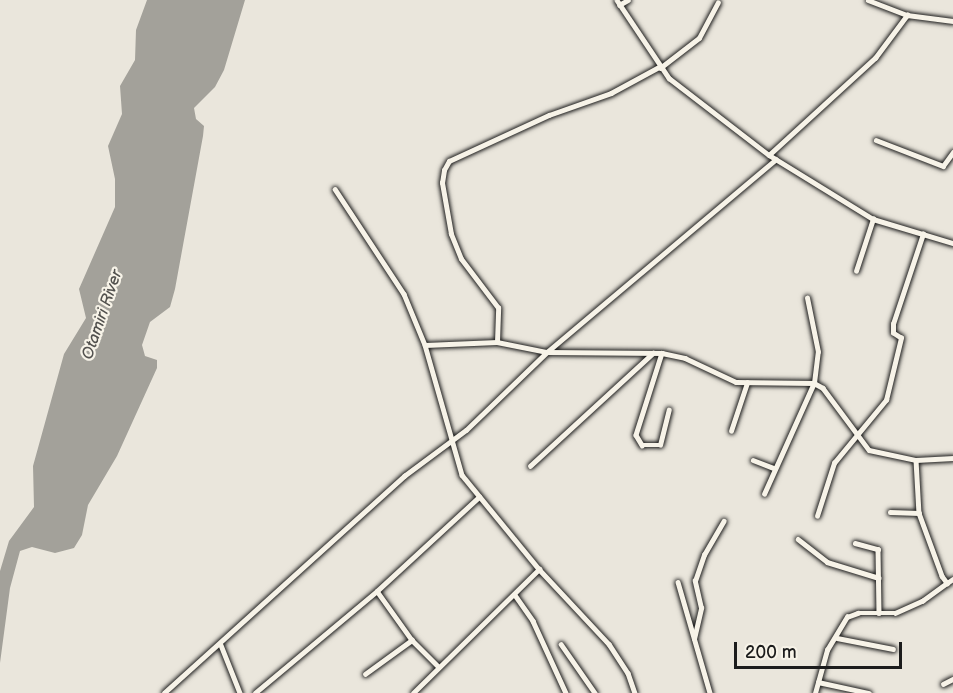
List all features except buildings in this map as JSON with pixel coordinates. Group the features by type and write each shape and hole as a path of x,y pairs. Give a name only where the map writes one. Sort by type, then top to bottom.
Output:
{"street":[{"path":"628,0 618,2 659,67 769,155 873,219 953,243"},
{"path":"868,0 907,15 953,21"},
{"path":"496,342 498,308 461,259 451,234 442,183 444,170 449,161 549,115 611,93 659,67 699,38 718,3"},
{"path":"769,155 875,58 907,15"},
{"path":"876,140 943,166 953,155"},
{"path":"164,693 221,645 404,476 450,442 547,352 776,159"},
{"path":"335,189 404,294 425,345 459,468 478,497 539,569 620,658 635,693"},
{"path":"856,271 873,219"},
{"path":"817,516 834,463 886,400 901,338 893,333 893,324 923,234"},
{"path":"764,494 814,383 818,352 807,298"},
{"path":"425,345 496,342 547,352 662,353 685,358 726,379 747,383 814,383 823,388 869,450 916,460 953,458"},
{"path":"530,466 653,353"},
{"path":"662,353 646,392 636,435 642,445 660,445 669,410"},
{"path":"731,431 747,383"},
{"path":"753,460 774,468"},
{"path":"916,460 919,513 947,583"},
{"path":"255,693 377,591 478,497"},
{"path":"890,512 919,513"},
{"path":"694,639 701,608 695,581 704,555 724,521"},
{"path":"798,539 827,562 879,578"},
{"path":"855,543 878,549 879,613"},
{"path":"413,693 516,595 539,569"},
{"path":"815,693 827,650 852,614 879,613 912,606 953,579"},
{"path":"678,582 710,693"},
{"path":"377,591 412,640 439,667"},
{"path":"516,595 533,621 566,693"},
{"path":"837,638 892,649"},
{"path":"365,674 412,640"},
{"path":"561,644 595,693"},
{"path":"221,645 240,693"},
{"path":"943,684 953,679"},
{"path":"818,682 869,693"}],"water":[{"name":"Otamiri River","path":"147,0 245,0 224,70 215,87 194,108 196,119 204,126 203,136 175,289 170,307 150,322 142,345 145,356 157,360 157,368 117,456 88,505 82,535 74,548 55,553 32,547 20,551 10,588 0,663 0,571 9,541 34,507 33,466 64,354 86,318 79,289 115,207 115,179 108,146 122,114 120,86 135,60 136,30"}]}
